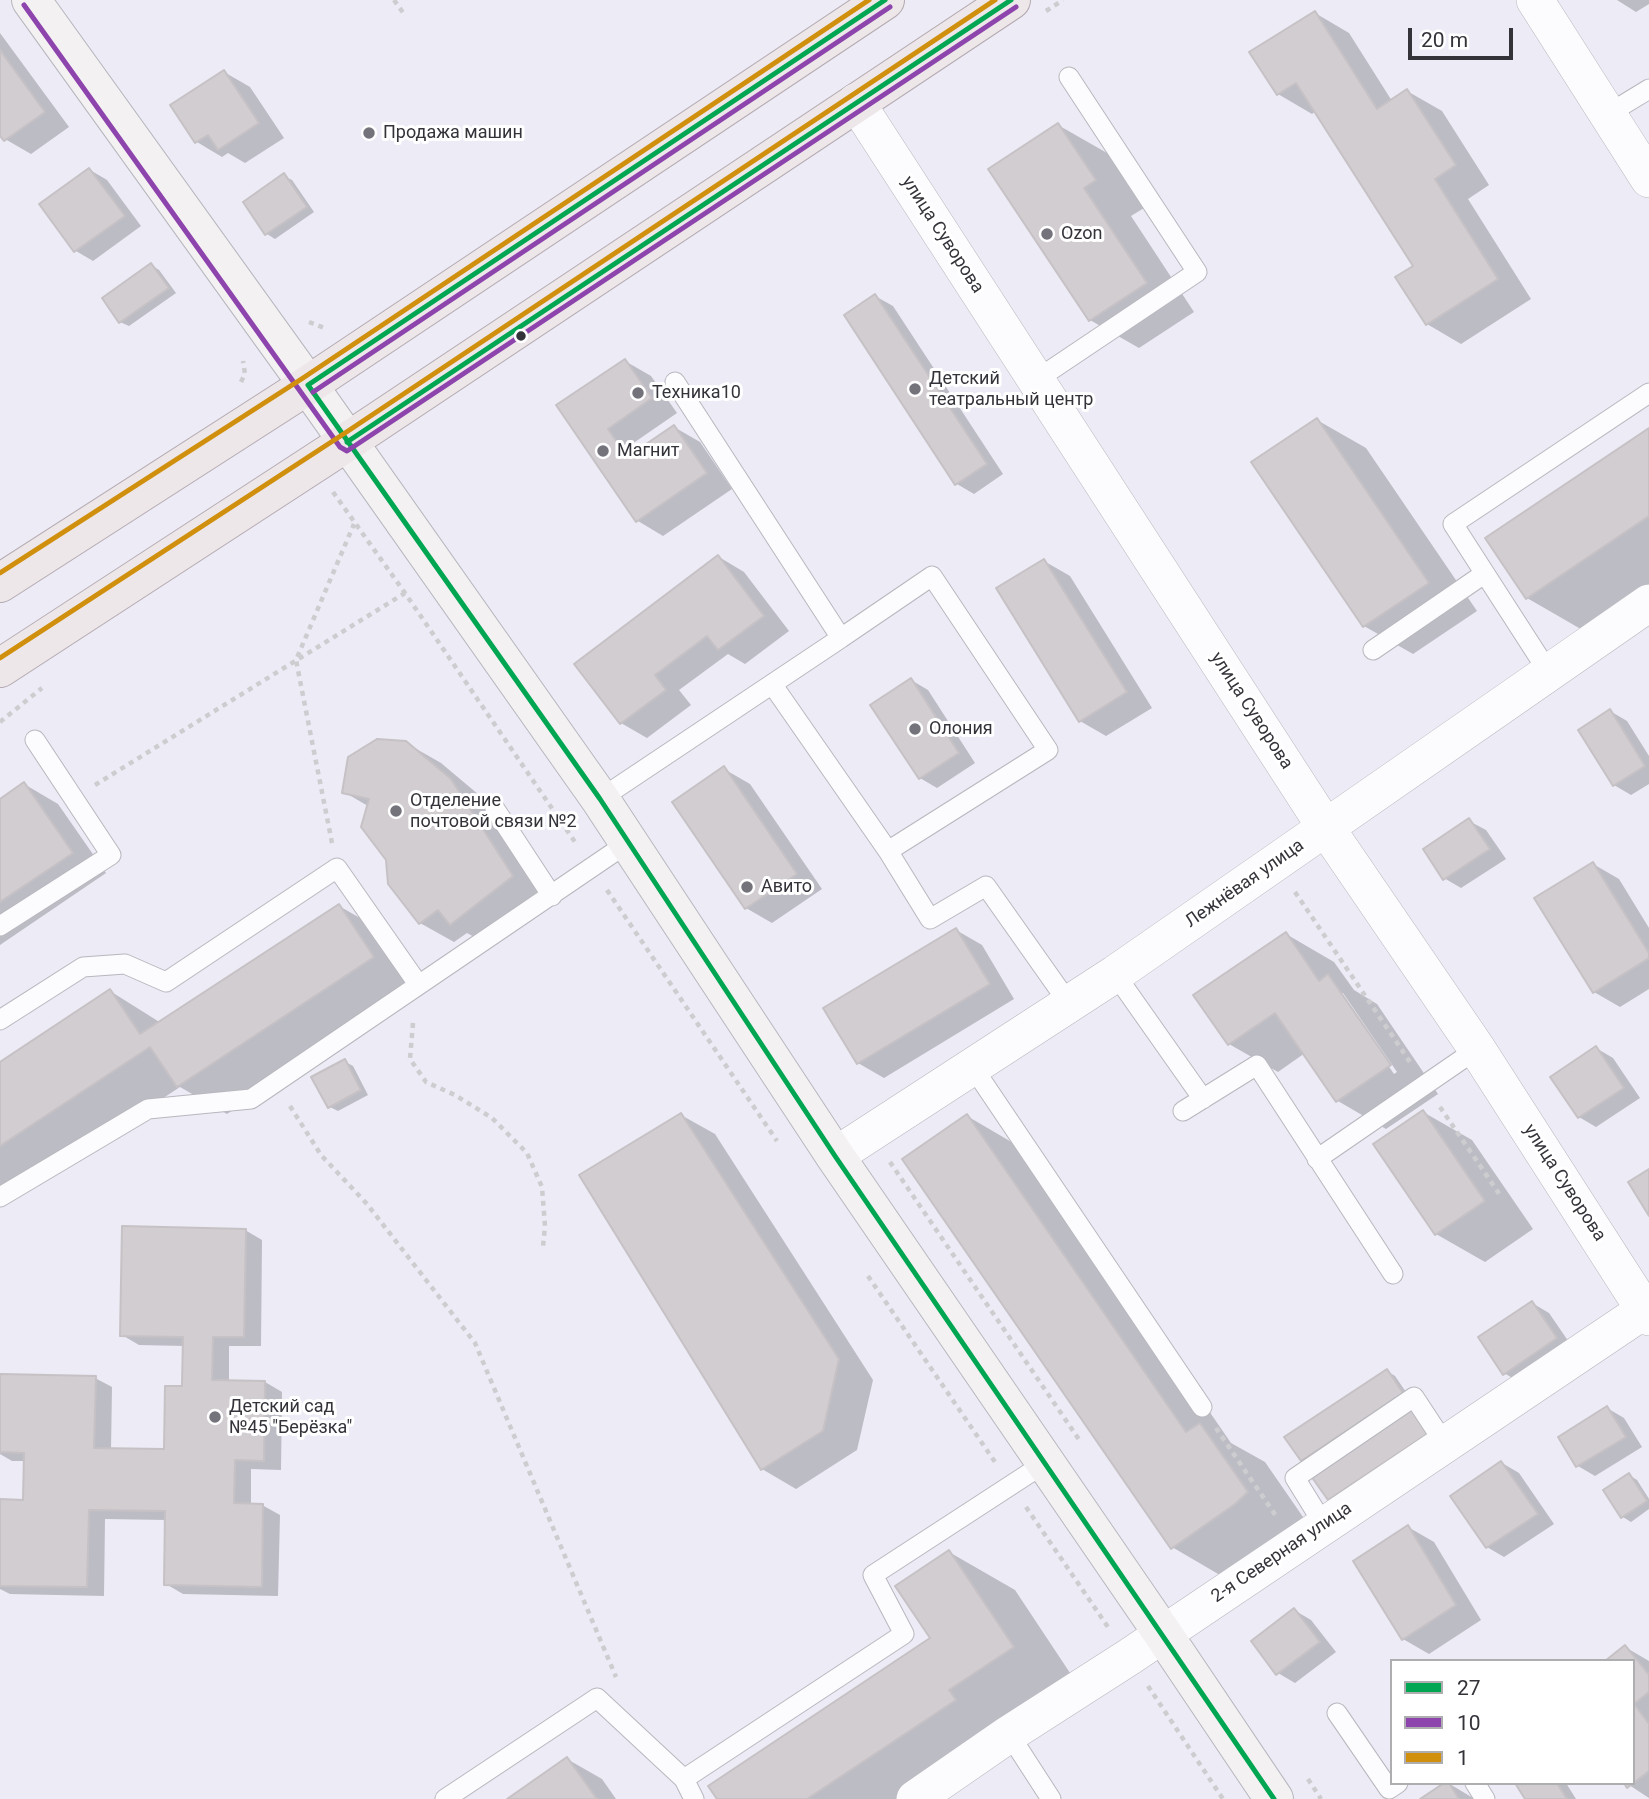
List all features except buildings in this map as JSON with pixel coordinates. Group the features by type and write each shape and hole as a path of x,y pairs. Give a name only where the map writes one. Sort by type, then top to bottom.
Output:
{"main road":[{"path":"31,0 308,385 600,799 835,1156 1274,1799"},
{"path":"0,583 308,385 885,0"},
{"path":"0,668 347,442 1011,0"}],"street":[{"path":"1535,0 1649,179"},
{"name":"улица Суворова","path":"856,102 1326,828 1477,1049 1648,1311"},
{"name":"Лежнёвая улица","path":"835,1156 1070,1005 1649,603"},
{"name":"2-я Северная улица","path":"915,1799 1648,1311"}],"lane":[{"path":"1036,380 1197,272 1069,77"},
{"path":"1608,114 1649,89"},
{"path":"675,382 841,638"},
{"path":"1549,673 1453,524 1649,393"},
{"path":"1373,650 1484,574"},
{"path":"600,799 932,576 1048,750 888,850"},
{"path":"772,684 888,850 930,919 986,886 1070,1005"},
{"path":"0,926 111,855 35,740"},
{"path":"495,808 552,896"},
{"path":"0,1197 148,1108 251,1099 629,842"},
{"path":"0,1020 83,967 125,964 166,982 337,868 418,984"},
{"path":"1115,974 1203,1099"},
{"path":"1317,1159 1477,1049"},
{"path":"1183,1111 1257,1065 1392,1274"},
{"path":"972,1066 1202,1407"},
{"path":"1310,1535 1295,1478 1414,1397 1445,1444"},
{"path":"684,1779 904,1634 873,1576 1045,1463"},
{"path":"445,1799 597,1698 684,1779 694,1799"},
{"path":"1337,1713 1389,1789 1395,1785"},
{"path":"1009,1734 1051,1799"}],"path":[{"path":"394,0 404,14"},
{"path":"333,492 405,593 778,1143"},
{"path":"337,868 296,660 354,524"},
{"path":"73,798 405,593"},
{"path":"1293,888 1502,1198"},
{"path":"418,984 410,1059 426,1082 455,1095 492,1118 527,1153 542,1187 545,1226 543,1247"},
{"path":"275,1083 321,1155 368,1204 475,1343 620,1688"},
{"path":"863,1268 1223,1799"},
{"path":"1202,1407 1310,1535"}],"transit line":[{"name":"1","path":"0,573 303,378 869,0"},
{"name":"27","path":"885,0 308,385 600,799 835,1156 1274,1799"},
{"name":"1","path":"0,658 342,435 995,0"},
{"name":"27","path":"347,442 1011,0"},
{"name":"10","path":"24,5 340,447 347,451 1016,7"},
{"name":"10","path":"313,392 890,7"}],"place":[{"name":"Продажа машин","path":"369,133"},
{"name":"Ozon","path":"1047,234"},
{"name":"Детский театральный центр","path":"915,389"},
{"name":"Техника10","path":"638,393"},
{"name":"Магнит","path":"603,451"},
{"name":"Олония","path":"915,729"},
{"name":"Отделение почтовой связи №2","path":"396,811"},
{"name":"Авито","path":"747,887"},
{"name":"Детский сад №45 \"Берёзка\"","path":"215,1417"}]}
